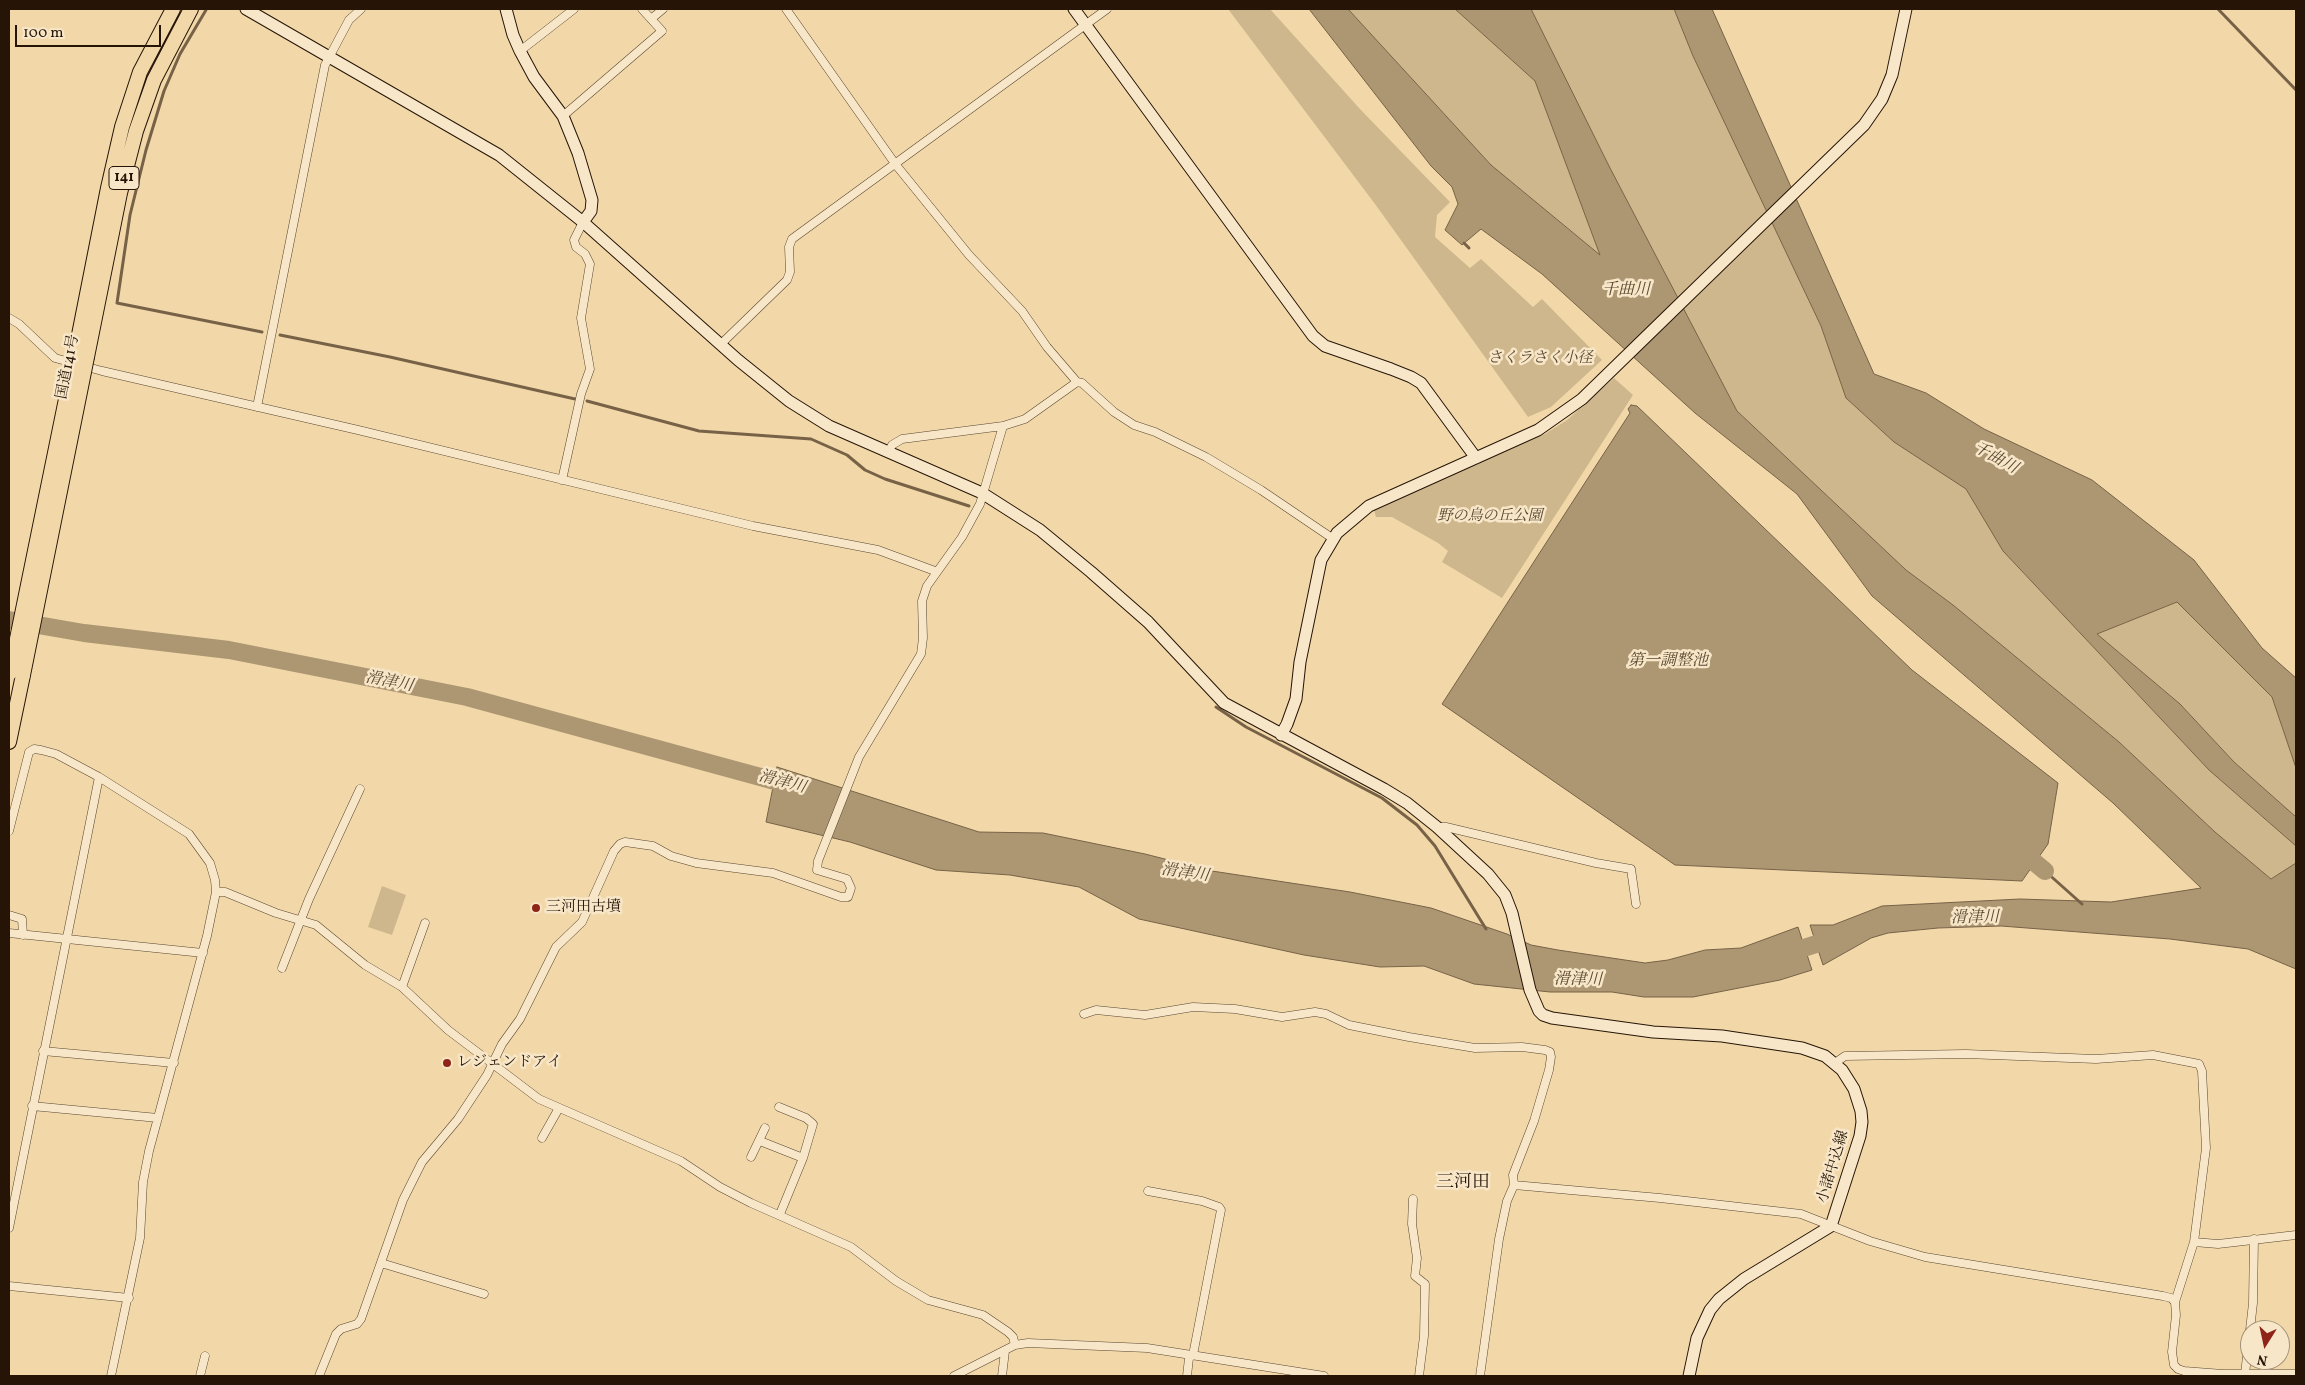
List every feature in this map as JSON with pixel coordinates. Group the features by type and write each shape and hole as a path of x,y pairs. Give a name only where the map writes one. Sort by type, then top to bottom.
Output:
{"highway":[{"name":"国道141号","path":"81,356 122,127 140,72 173,9"},
{"name":"国道141号","path":"9,742 14,676 81,356 120,193 136,130 154,80 191,9"}],"main road":[{"path":"246,9 499,155 583,222 721,344 789,401 829,426 982,493 1040,530 1148,622 1224,703 1384,789 1437,827"},
{"path":"506,9 513,35 534,77 564,116 592,200 591,211 583,222"},
{"path":"1074,9 1313,336 1325,346 1391,368 1421,383 1476,458"},
{"path":"1281,735 1296,698 1299,670 1315,582 1321,560 1332,538 1344,525 1369,506 1476,458 1554,420 1582,399 1864,124 1882,99 1896,60 1906,9"},
{"name":"小諸中込線","path":"1437,827 1493,880 1509,904 1530,990 1537,1008 1543,1015 1552,1018 1653,1032 1722,1036 1802,1048 1814,1051 1835,1063 1854,1089 1861,1111 1860,1136 1831,1226 1744,1279 1719,1299 1710,1310 1697,1338 1688,1376"}],"street":[{"path":"257,407 323,74 328,56 349,20 361,9"},
{"path":"520,51 574,9"},
{"path":"564,116 662,31 642,9"},
{"path":"651,19 663,9"},
{"path":"786,9 896,165 969,255 1022,310 1047,347 1077,382 1082,383 1114,412 1134,425 1155,432 1206,457 1332,538"},
{"path":"721,344 787,280 790,272 789,246 792,239 896,165 1107,9"},
{"path":"562,480 581,394 590,369 582,318 590,264 584,254 576,247 574,240 583,222"},
{"path":"9,318 19,324 55,358 102,371 753,526 883,552 935,571"},
{"path":"889,451 892,445 902,439 1003,426 1025,419 1077,382"},
{"path":"319,1376 336,1334 341,1329 357,1324 361,1319 402,1200 422,1162 458,1119 487,1075 502,1044 520,1019 556,947 582,922 614,851 620,844 625,842 653,846 670,856 696,863 773,873 841,897 848,897 851,888 847,879 817,870 818,861 859,757 921,654 923,648 924,593 935,571 962,537 980,504 1003,426"},
{"path":"9,831 24,764 31,750 56,754 99,777 189,834 210,863 216,880 216,892 203,953 190,994 174,1063 149,1151 143,1182 140,1238 129,1298 111,1376"},
{"path":"9,1228 99,777"},
{"path":"282,968 301,919 360,789"},
{"path":"1437,827 1446,827 1596,863 1631,869 1636,904"},
{"path":"216,892 225,892 276,913 316,925 364,965 402,987 448,1030 540,1099 680,1162 720,1188 850,1247 896,1281 928,1300 973,1312 992,1320 1013,1337 1015,1344"},
{"path":"9,915 22,918 24,935"},
{"path":"402,987 425,923"},
{"path":"9,933 203,953"},
{"path":"1084,1014 1096,1010 1145,1015 1193,1007 1235,1009 1288,1017 1315,1012 1326,1014 1349,1025 1409,1037 1475,1048 1522,1048 1550,1052 1549,1070 1534,1121 1513,1175 1514,1185 1507,1201 1499,1239 1480,1376"},
{"path":"43,1051 174,1063"},
{"path":"1835,1063 1845,1056 1966,1054 2096,1059 2154,1055 2199,1064 2202,1071 2206,1148 2194,1242 2175,1302 2176,1316 2172,1352 2174,1365 2178,1369 2248,1375 2296,1374"},
{"path":"32,1106 158,1118"},
{"path":"779,1107 806,1118 813,1124 803,1158 780,1214"},
{"path":"542,1138 559,1108"},
{"path":"751,1157 765,1128"},
{"path":"760,1141 803,1158"},
{"path":"1514,1185 1660,1198 1801,1214 1896,1250 1925,1257 2163,1296 2172,1298 2175,1302"},
{"path":"1148,1191 1202,1201 1219,1207 1220,1210 1193,1355 1189,1358 1187,1376"},
{"path":"1413,1200 1412,1224 1417,1258 1415,1276 1425,1284 1424,1336 1419,1376"},
{"path":"2194,1242 2218,1244 2296,1235"},
{"path":"2248,1375 2253,1303 2254,1239"},
{"path":"381,1263 484,1294"},
{"path":"9,1286 129,1298"},
{"path":"954,1376 1005,1351 1015,1344 1028,1343 1147,1348 1324,1376"},
{"path":"1002,1376 1005,1351"},
{"path":"200,1376 205,1356"}],"green space":[{"name":"さくラさく小径","path":"1228,9 1270,9 1360,109 1450,202 1437,215 1435,237 1470,268 1481,259 1533,307 1542,299 1602,360 1551,407 1528,417 1375,204"},
{"path":"1348,9 1455,9 1535,81 1600,255 1491,165"},
{"path":"1531,9 1674,9 1693,56 1821,326 1846,398 1894,442 1966,489 2003,551 2209,770 2296,846 2296,863 2271,879 2215,832 2119,742 1953,605 1906,570 1737,411 1610,168"},
{"name":"野の鳥の丘公園","path":"1614,378 1633,395 1502,598 1442,562 1448,551 1438,543 1392,517 1376,517 1374,510 1399,496 1545,434 1567,420"},
{"path":"2177,602 2272,697 2296,768 2296,817 2234,762 2180,704 2097,634"},
{"path":"382,886 406,895 392,935 368,927"}],"water":[{"name":"千曲川","path":"1309,9 1348,9 1491,165 1600,255 1535,81 1455,9 1531,9 1610,168 1737,411 1906,570 1953,605 2119,742 2215,832 2271,879 2296,863 2296,969 2248,949 2170,939 2001,926 1938,928 1888,933 1871,938 1823,965 1810,925 1833,925 1882,906 2020,899 2111,902 2201,888 2113,803 1872,596 1797,494 1695,413 1542,274 1481,229 1462,245 1445,230 1458,204 1452,187 1431,166"},
{"name":"千曲川","path":"1674,9 1712,9 1874,374 1926,393 1984,429 2092,480 2194,560 2262,648 2296,678 2296,768 2272,697 2177,602 2097,634 2180,704 2234,762 2296,817 2296,846 2209,770 2003,551 1966,489 1894,442 1846,398 1821,326 1693,56"},
{"name":"第一調整池","path":"1631,405 1637,406 1912,670 2058,783 2048,844 2022,881 1675,865 1442,704 1630,413 1628,409"},
{"path":"777,767 979,832 1043,833 1145,854 1212,871 1350,892 1431,908 1507,934 1531,945 1558,950 1645,963 1668,960 1705,950 1741,948 1798,927 1812,970 1780,980 1693,997 1644,997 1612,992 1550,992 1474,984 1424,966 1380,967 1304,955 1139,919 1079,887 1010,875 936,870 850,842 766,822"}],"waterway":[{"path":"2218,9 2296,90"},
{"path":"206,10 180,54 164,91 146,150 130,215 117,303 262,332"},
{"path":"1464,243 1469,248"},
{"path":"280,335 390,357 575,399"},
{"path":"587,401 699,431 811,439 847,455 865,470 885,479 969,506"},
{"name":"滑津川","path":"9,620 84,633 229,650 467,697 797,787"},
{"path":"1216,707 1246,727 1382,798 1417,825 1435,846 1486,929"},
{"name":"第一調整池","path":"2016,847 2045,871"},
{"path":"2045,871 2082,904"},
{"name":"滑津川","path":"1782,955 1838,937"}],"place":[{"name":"三河田古墳","path":"536,908"},
{"name":"レジェンドアイ","path":"447,1063"}],"district":[{"name":"三河田","path":"1463,1184"}]}
